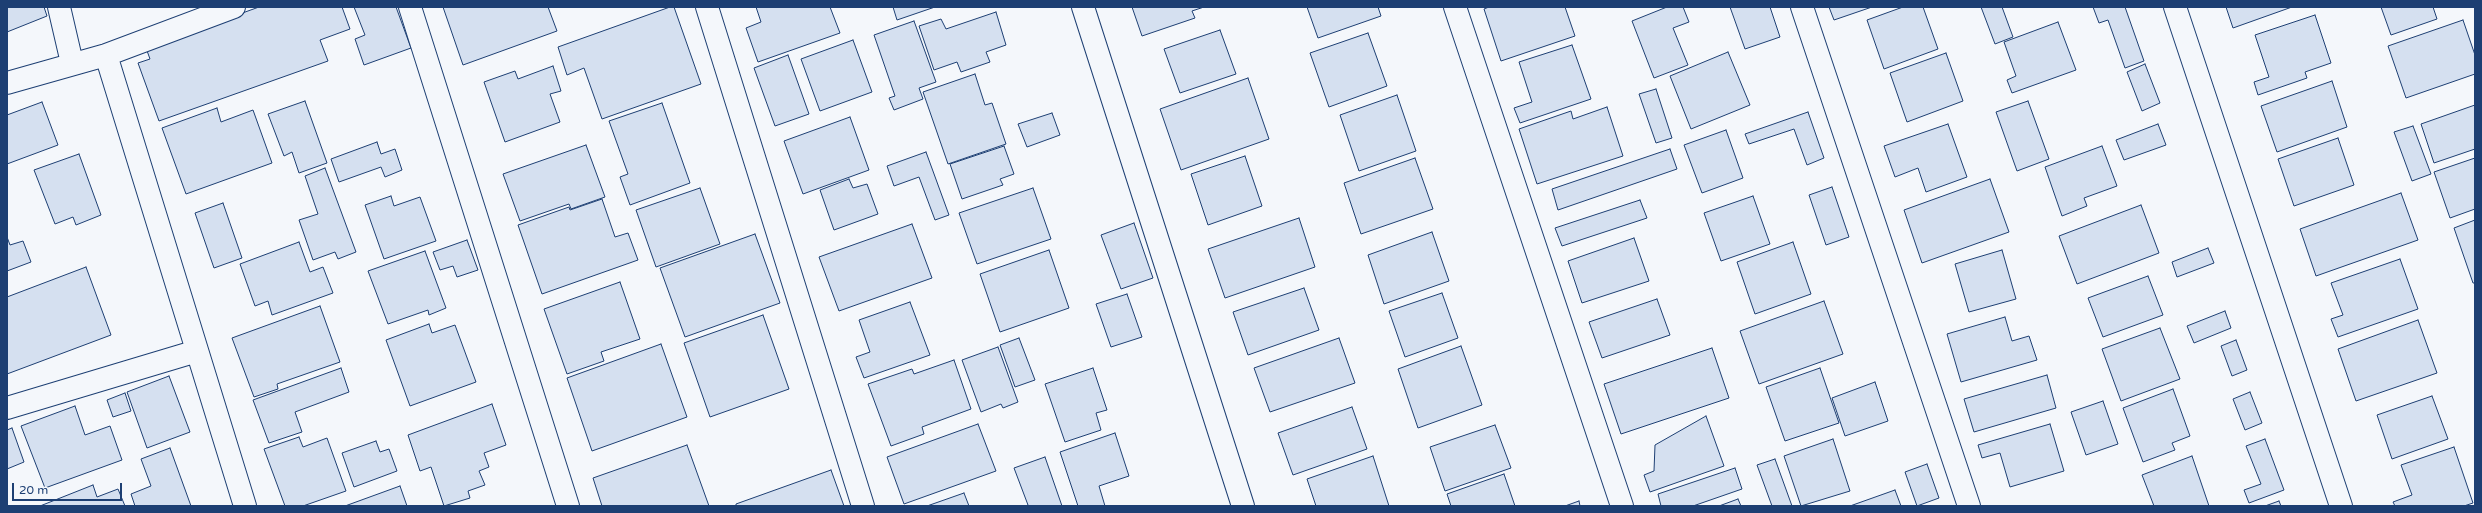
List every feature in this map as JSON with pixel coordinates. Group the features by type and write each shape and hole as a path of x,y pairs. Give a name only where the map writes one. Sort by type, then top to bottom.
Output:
{"street":[{"path":"58,7 72,63"},
{"path":"7,83 72,63 106,55 234,7"},
{"path":"410,7 568,506"},
{"path":"707,7 863,506"},
{"path":"1083,7 1243,506"},
{"path":"1455,7 1622,506"},
{"path":"1802,7 1969,506"},
{"path":"2175,7 2341,506"},
{"path":"106,55 245,506"},
{"path":"7,408 197,351"}],"building":[{"path":"7,7 44,7 47,16 7,32"},
{"path":"259,7 342,7 350,29 320,40 328,61 159,121 138,63 150,59 146,48"},
{"path":"354,7 396,7 411,48 364,65 355,39 365,35"},
{"path":"443,7 548,7 557,31 463,65"},
{"path":"670,7 674,7 701,84 602,119 584,68 567,75 558,47"},
{"path":"756,7 830,7 840,33 758,62 746,28 761,22"},
{"path":"893,7 935,7 897,20"},
{"path":"1132,7 1204,7 1192,11 1195,18 1142,36"},
{"path":"1307,7 1378,7 1381,16 1318,38"},
{"path":"1489,7 1565,7 1575,36 1501,61 1484,9"},
{"path":"1667,7 1683,7 1689,22 1673,28 1688,65 1654,78 1632,21"},
{"path":"1730,7 1770,7 1780,37 1745,49"},
{"path":"1829,7 1872,7 1834,20"},
{"path":"1903,7 1923,7 1938,49 1884,69 1867,20"},
{"path":"1981,7 2002,7 2013,37 1995,44"},
{"path":"2093,7 2125,7 2144,61 2125,68 2108,20 2099,23"},
{"path":"2226,7 2292,7 2233,28"},
{"path":"2381,7 2433,7 2437,19 2391,35"},
{"path":"996,12 1006,45 986,52 990,62 961,72 957,62 934,70 919,26 941,19 946,29"},
{"path":"2315,15 2331,63 2305,72 2307,78 2258,95 2254,82 2269,77 2255,35"},
{"path":"2463,20 2475,55 2475,74 2406,98 2388,46"},
{"path":"914,21 936,82 919,88 923,99 894,110 889,98 895,96 874,35"},
{"path":"2058,22 2076,70 2012,93 2007,80 2016,76 2004,42"},
{"path":"1220,30 1236,74 1180,93 1164,49"},
{"path":"1368,33 1387,86 1329,107 1310,53"},
{"path":"853,40 872,92 820,111 801,59"},
{"path":"1572,45 1591,99 1520,123 1514,108 1532,102 1519,62"},
{"path":"1728,52 1750,105 1691,129 1670,76"},
{"path":"1946,53 1963,101 1907,122 1890,73"},
{"path":"788,55 809,114 775,126 754,68"},
{"path":"2145,64 2160,103 2142,111 2127,72"},
{"path":"553,66 561,91 550,94 560,122 505,142 484,82 515,71 518,79"},
{"path":"975,74 985,105 992,103 1006,144 948,164 923,92"},
{"path":"1248,78 1269,139 1181,170 1160,109"},
{"path":"2332,81 2347,127 2277,152 2261,106"},
{"path":"1656,89 1672,138 1656,143 1639,94"},
{"path":"1397,95 1416,151 1359,171 1340,115"},
{"path":"305,101 327,163 299,173 292,152 284,156 268,114"},
{"path":"2028,101 2049,159 2017,171 1996,112"},
{"path":"42,102 58,145 7,164 7,115"},
{"path":"662,103 690,183 630,205 620,177 628,174 609,121"},
{"path":"2475,105 2475,149 2434,163 2421,124"},
{"path":"1607,107 1623,156 1537,184 1519,129 1571,111 1573,119"},
{"path":"217,108 221,122 253,110 272,163 186,194 162,128"},
{"path":"1808,112 1824,158 1807,165 1794,129 1749,144 1745,134"},
{"path":"1052,113 1060,135 1027,147 1018,124"},
{"path":"850,117 869,170 803,194 784,141"},
{"path":"1948,124 1967,177 1926,192 1918,168 1895,177 1884,146"},
{"path":"2158,124 2166,145 2124,160 2116,140"},
{"path":"2413,126 2431,174 2412,181 2394,132"},
{"path":"1726,130 1743,178 1702,193 1684,145"},
{"path":"2338,138 2354,185 2294,206 2278,159"},
{"path":"377,142 381,154 395,149 402,170 385,177 381,167 339,182 331,159"},
{"path":"586,145 605,197 571,209 569,204 520,221 503,174"},
{"path":"1004,146 1014,174 1000,179 1003,185 962,199 950,164"},
{"path":"2102,146 2117,186 2084,198 2087,206 2062,216 2045,167"},
{"path":"1670,149 1677,169 1558,210 1552,189"},
{"path":"926,152 949,215 935,220 919,177 894,186 887,166"},
{"path":"79,154 101,215 76,225 73,217 55,224 34,170"},
{"path":"1245,156 1262,206 1208,225 1191,174"},
{"path":"1415,158 1433,209 1361,234 1344,183"},
{"path":"2475,158 2475,209 2450,218 2434,172"},
{"path":"325,168 356,252 338,259 335,252 313,260 299,220 318,214 305,176"},
{"path":"849,179 853,188 867,184 878,214 834,230 820,190"},
{"path":"1990,179 2009,232 1922,263 1904,210"},
{"path":"1832,187 1849,237 1826,245 1809,195"},
{"path":"700,188 720,244 656,267 636,210"},
{"path":"1033,188 1051,239 977,264 959,213"},
{"path":"2401,193 2418,240 2316,276 2300,229"},
{"path":"391,196 394,206 420,197 436,241 384,259 365,205"},
{"path":"1753,196 1770,244 1721,261 1704,213"},
{"path":"602,199 615,237 628,233 638,260 542,294 518,225 569,207 570,210"},
{"path":"1640,200 1647,218 1562,246 1555,228"},
{"path":"223,203 242,258 214,268 195,213"},
{"path":"2141,205 2159,253 2077,284 2059,236"},
{"path":"1299,218 1315,267 1225,298 1208,249"},
{"path":"2475,220 2475,283 2473,283 2454,228"},
{"path":"1134,223 1153,278 1121,289 1101,235"},
{"path":"912,224 932,278 839,311 819,257"},
{"path":"1432,232 1449,281 1384,304 1368,255"},
{"path":"755,234 780,303 685,337 660,268"},
{"path":"7,237 10,245 23,241 31,262 7,271"},
{"path":"1634,238 1649,281 1582,303 1568,261"},
{"path":"467,240 478,270 457,277 453,266 440,270 433,252"},
{"path":"299,242 310,272 323,267 333,293 272,315 268,301 255,306 240,264"},
{"path":"1793,242 1811,294 1755,314 1737,262"},
{"path":"2208,248 2214,263 2177,277 2172,262"},
{"path":"1049,250 1069,308 1000,332 980,274"},
{"path":"2002,250 2016,299 1969,312 1955,264"},
{"path":"425,251 446,308 429,315 428,310 388,324 368,271"},
{"path":"2400,259 2418,309 2338,337 2331,319 2343,315 2331,283"},
{"path":"86,267 111,335 7,374 7,297"},
{"path":"2148,276 2163,315 2103,337 2088,298"},
{"path":"620,282 640,339 601,352 604,361 567,374 544,309"},
{"path":"1304,288 1319,330 1248,355 1233,312"},
{"path":"1442,293 1458,338 1405,357 1389,311"},
{"path":"1127,294 1142,337 1111,347 1096,304"},
{"path":"1657,299 1670,335 1602,358 1589,322"},
{"path":"1824,301 1843,354 1759,384 1740,331"},
{"path":"910,302 930,355 864,378 856,357 870,352 859,320"},
{"path":"320,306 340,362 277,384 278,389 254,397 232,338"},
{"path":"2225,311 2231,328 2194,343 2187,326"},
{"path":"763,315 789,389 710,417 684,343"},
{"path":"2005,317 2012,341 2029,336 2037,360 1961,382 1947,334"},
{"path":"2418,320 2437,373 2356,401 2338,349"},
{"path":"429,324 432,333 455,325 476,382 410,406 386,340"},
{"path":"2160,328 2180,379 2121,401 2102,349"},
{"path":"1019,338 1035,380 1015,387 1000,345"},
{"path":"1339,338 1355,383 1270,412 1254,368"},
{"path":"2236,340 2247,370 2232,376 2221,346"},
{"path":"661,344 687,417 592,451 567,378"},
{"path":"1461,346 1482,405 1418,428 1398,369"},
{"path":"998,347 1018,402 1003,408 1001,404 981,412 962,360"},
{"path":"1712,348 1729,398 1621,434 1604,384"},
{"path":"954,360 971,409 922,427 924,434 891,446 868,384 912,369 914,374"},
{"path":"341,368 349,392 295,412 302,432 269,443 253,400"},
{"path":"1093,368 1107,410 1096,413 1101,430 1065,442 1045,384"},
{"path":"1820,368 1839,423 1785,441 1766,387"},
{"path":"2047,375 2056,408 1974,432 1964,399"},
{"path":"169,376 190,432 147,448 127,392"},
{"path":"1875,382 1888,421 1845,436 1832,398"},
{"path":"2173,389 2190,436 2172,443 2175,450 2143,462 2123,408"},
{"path":"2250,392 2262,423 2245,430 2233,399"},
{"path":"125,393 131,411 113,417 107,400"},
{"path":"2432,396 2448,439 2392,459 2377,415"},
{"path":"2103,401 2118,444 2086,455 2071,412"},
{"path":"492,404 506,445 484,453 489,467 479,471 485,485 468,491 470,498 444,506 431,467 420,471 408,435"},
{"path":"75,406 85,435 110,426 122,460 45,488 21,426"},
{"path":"1352,407 1367,449 1293,475 1278,433"},
{"path":"1706,416 1724,466 1650,492 1644,475 1654,471 1655,445"},
{"path":"978,424 996,471 904,504 887,457"},
{"path":"2050,424 2064,471 2010,487 2000,453 1982,458 1978,445"},
{"path":"1495,425 1511,468 1445,491 1430,447"},
{"path":"12,428 24,462 7,469 7,430"},
{"path":"1115,433 1129,476 1099,486 1105,506 1078,506 1060,452"},
{"path":"299,437 303,447 327,438 346,491 303,506 285,506 264,449"},
{"path":"1833,439 1850,491 1801,506 1784,456"},
{"path":"2265,439 2284,490 2249,503 2244,490 2261,484 2246,446"},
{"path":"376,441 380,452 389,449 397,471 354,487 342,453"},
{"path":"687,445 709,506 602,506 593,478"},
{"path":"2454,447 2473,503 2464,506 2395,506 2393,502 2412,495 2401,465"},
{"path":"170,448 191,506 135,506 131,494 151,486 141,459"},
{"path":"1373,456 1389,506 1316,506 1307,479"},
{"path":"2192,456 2209,506 2154,506 2142,475"},
{"path":"1045,457 1062,506 1026,506 1028,505 1014,468"},
{"path":"1775,459 1792,506 1772,506 1757,465"},
{"path":"1927,464 1939,498 1917,506 1905,472"},
{"path":"1735,468 1742,489 1693,506 1661,506 1658,494"},
{"path":"831,470 844,506 736,506 736,504"},
{"path":"1504,474 1515,506 1451,506 1447,494"},
{"path":"93,485 97,497 118,489 125,506 40,506"},
{"path":"400,486 407,506 345,506"},
{"path":"1895,490 1901,506 1850,506"},
{"path":"964,493 969,506 927,506"},
{"path":"1738,499 1741,506 1719,506"},
{"path":"1579,501 1580,506 1565,506"},
{"path":"2279,501 2281,506 2265,506"}]}
